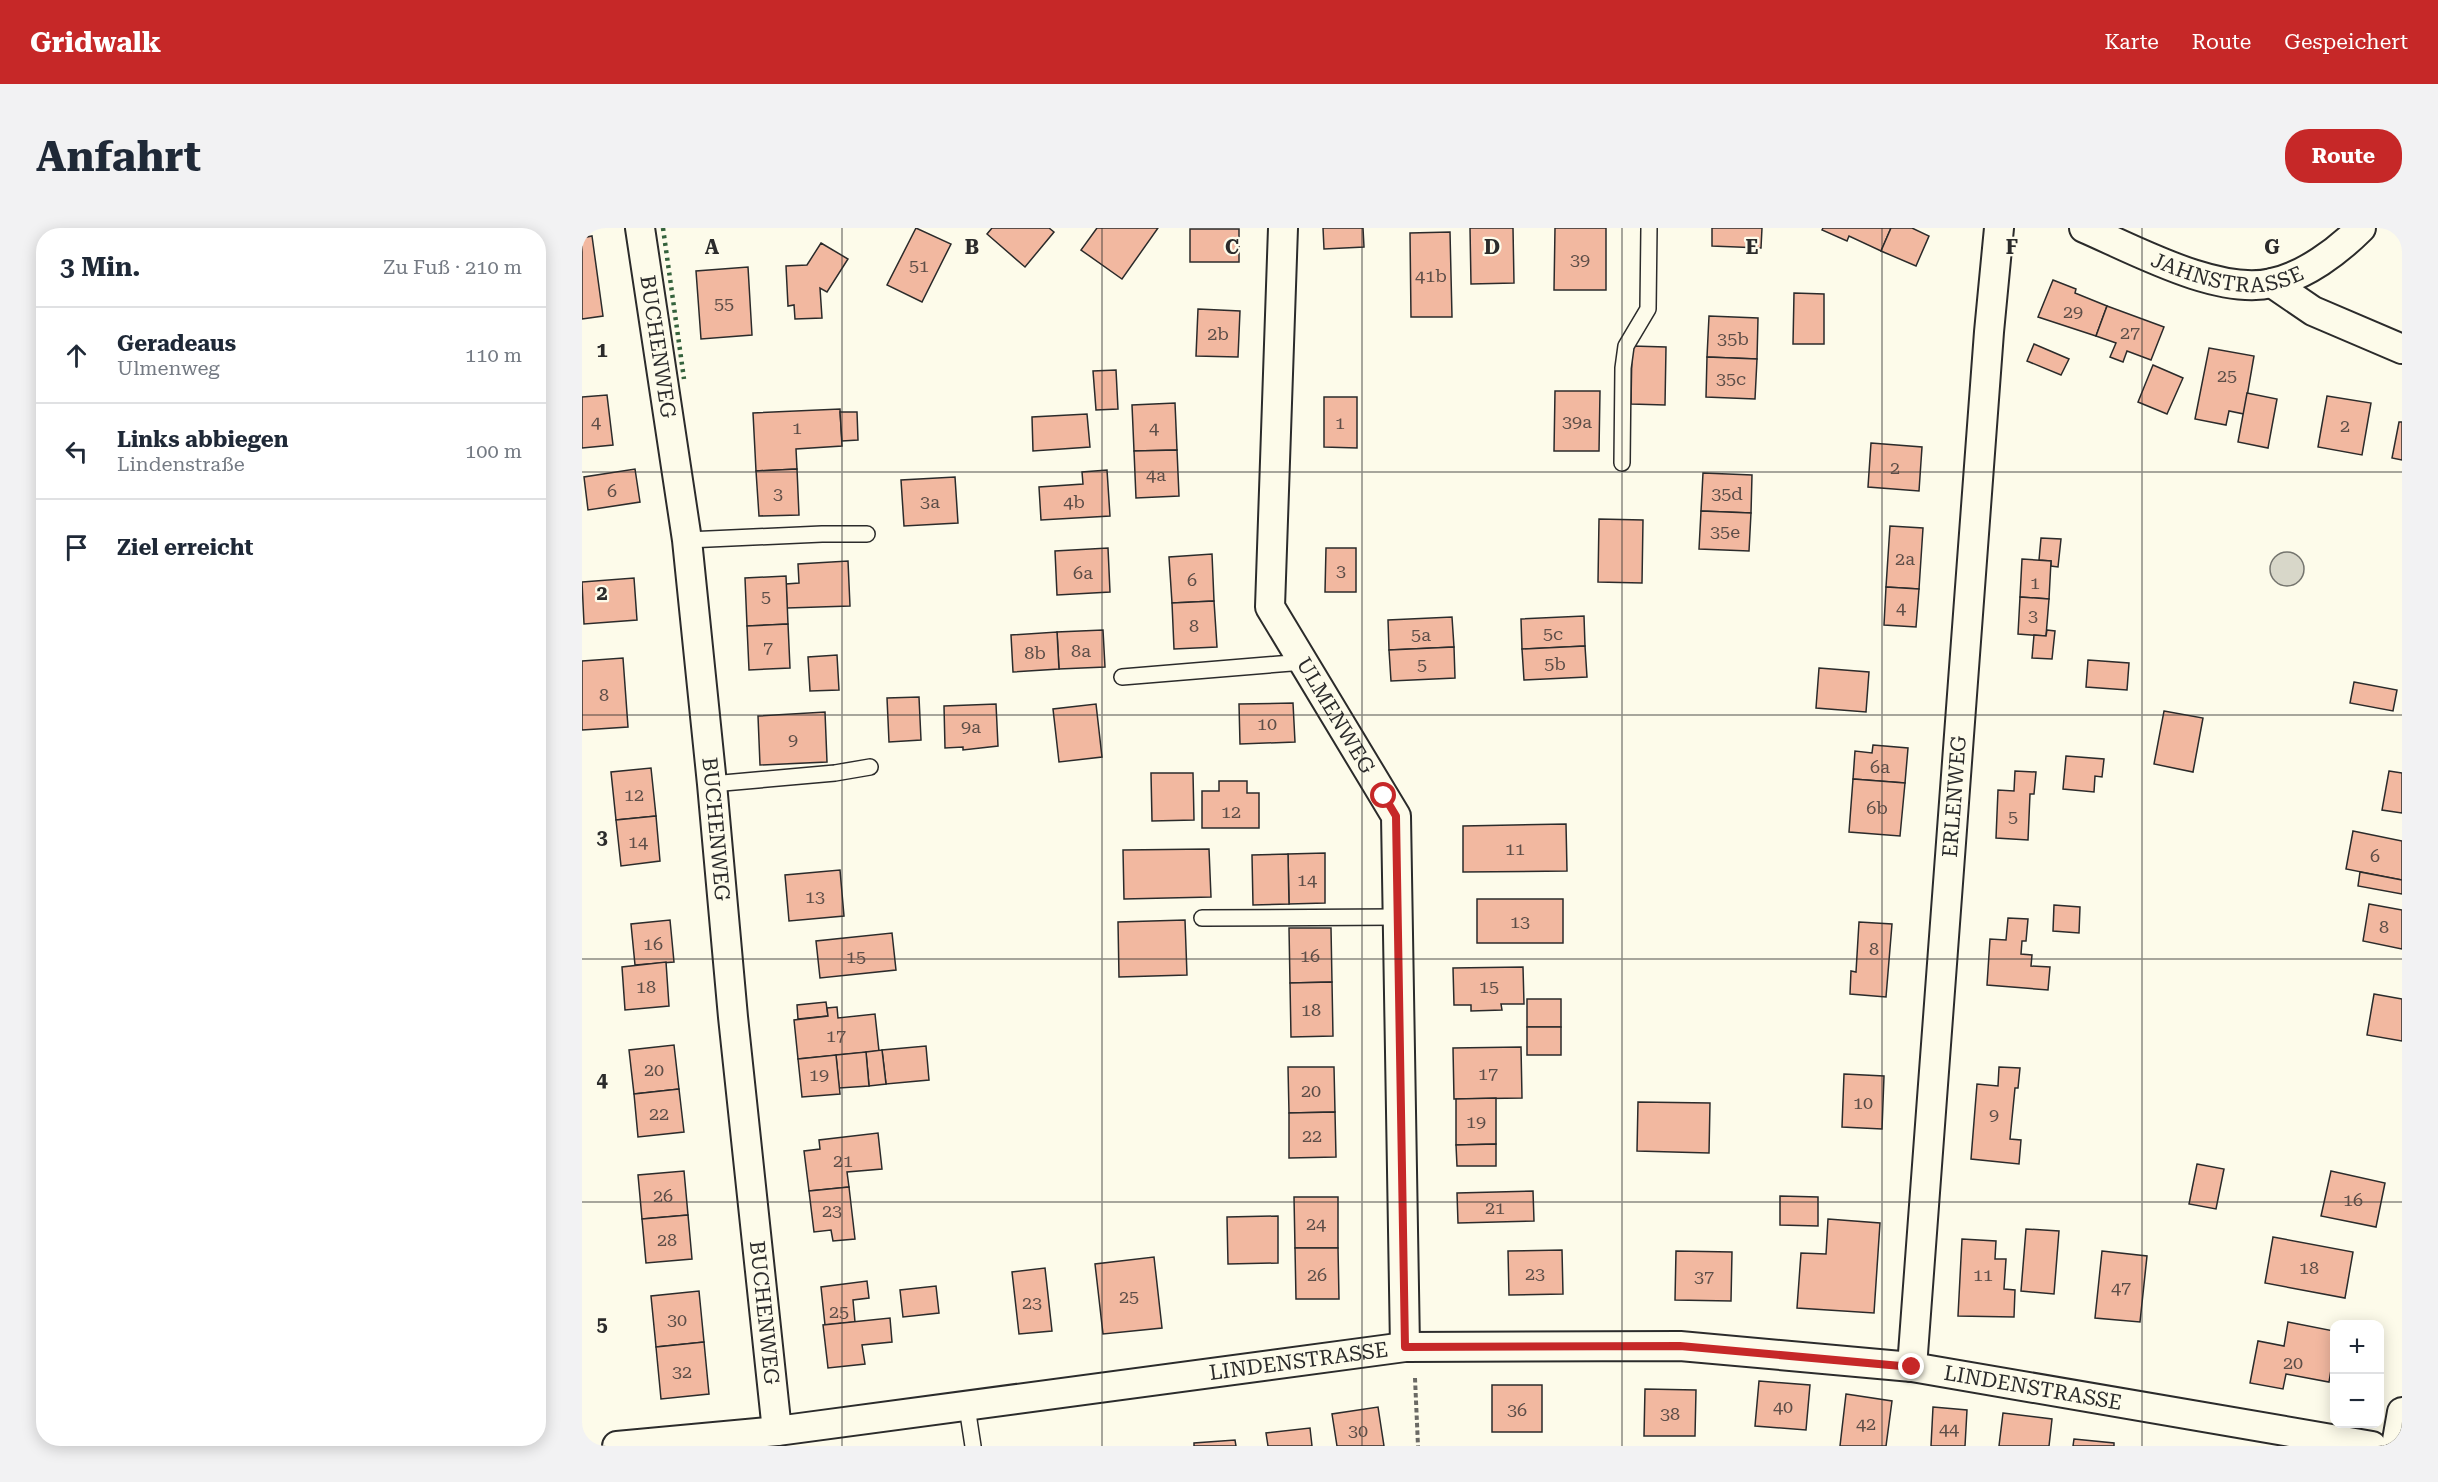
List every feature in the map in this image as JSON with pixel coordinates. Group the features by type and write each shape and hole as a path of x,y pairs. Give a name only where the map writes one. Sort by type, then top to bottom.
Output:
{"street":[{"name":"BUCHENWEG","path":"640,228 687,540 712,784 731,1005 777,1431"},
{"name":"ULMENWEG","path":"1283,228 1270,607 1396,816 1405,1347"},
{"name":"ERLENWEG","path":"1912,1367 1989,332 1999,228"},
{"name":"JAHNSTRASSE","path":"2084,228 2182,271 2217,281 2247,285 2272,284 2306,270 2347,242 2361,228"},
{"path":"2272,284 2313,311 2402,349"},
{"name":"LINDENSTRASSE","path":"621,1446 777,1431 1405,1347 1680,1346 1912,1367 2372,1446"},
{"path":"2396,1446 2402,1412"}],"lane":[{"path":"1622,462 1624,357 1626,346 1648,309 1649,228"},
{"path":"687,540 867,534"},
{"path":"1122,677 1304,662"},
{"path":"712,784 835,773 870,767"},
{"path":"1202,918 1398,917"},
{"path":"967,1407 973,1446"}],"path":[{"path":"1405,1347 1415,1364 1418,1446"}],"shaded area":[{"path":"2287,552 2299,557 2304,569 2299,581 2287,586 2275,581 2270,569 2275,557"}],"building":[{"path":"916,228 951,244 922,302 887,285"},
{"path":"992,228 1049,228 1054,232 1025,267 987,234"},
{"path":"1097,228 1158,228 1122,279 1081,250"},
{"path":"1323,228 1363,228 1364,247 1324,249"},
{"path":"1470,228 1513,228 1514,283 1471,284"},
{"path":"1555,228 1606,228 1606,290 1554,290"},
{"path":"1712,228 1762,228 1761,248 1712,246"},
{"path":"1823,228 1891,228 1881,251 1849,236 1847,241 1822,230"},
{"path":"1891,228 1912,228 1929,236 1916,266 1881,251"},
{"path":"1190,229 1239,229 1239,262 1190,262"},
{"path":"1450,232 1452,317 1411,317 1410,233"},
{"path":"592,236 603,316 582,319 582,238"},
{"path":"821,243 848,259 827,292 820,288 822,318 795,319 794,305 788,306 786,266 807,265"},
{"path":"748,267 752,335 701,339 696,271"},
{"path":"2053,280 2076,289 2075,293 2107,306 2096,336 2038,317"},
{"path":"1794,293 1824,294 1824,344 1793,344"},
{"path":"2107,306 2164,327 2151,360 2127,351 2123,362 2110,357 2116,343 2096,336"},
{"path":"1198,309 1240,311 1238,357 1196,356"},
{"path":"1709,316 1758,318 1757,359 1707,357"},
{"path":"2034,344 2069,359 2061,375 2027,361"},
{"path":"1632,346 1666,347 1665,405 1631,404"},
{"path":"2209,348 2254,356 2244,414 2229,411 2226,425 2195,419"},
{"path":"1707,357 1757,359 1755,399 1706,397"},
{"path":"2153,365 2183,378 2167,414 2138,402"},
{"path":"1116,370 1118,409 1096,410 1093,371"},
{"path":"1555,391 1600,391 1599,451 1554,451"},
{"path":"2247,393 2277,399 2268,448 2238,442"},
{"path":"607,395 613,445 582,448 582,397"},
{"path":"2327,396 2371,403 2362,455 2318,447"},
{"path":"1324,397 1357,397 1357,448 1324,447"},
{"path":"1175,403 1177,450 1134,451 1132,405"},
{"path":"840,409 842,446 796,449 797,469 756,471 753,413"},
{"path":"840,412 857,412 858,440 842,441"},
{"path":"1087,414 1090,447 1033,451 1032,417"},
{"path":"2399,422 2402,422 2402,460 2392,458"},
{"path":"1871,443 1922,447 1919,491 1868,487"},
{"path":"1177,450 1179,496 1136,498 1134,451"},
{"path":"635,469 640,502 588,510 584,477"},
{"path":"797,469 799,515 759,516 756,471"},
{"path":"1107,470 1110,516 1041,520 1039,487 1083,484 1082,472"},
{"path":"1703,473 1752,475 1751,513 1701,511"},
{"path":"955,477 958,523 904,526 901,480"},
{"path":"1701,511 1751,513 1749,551 1699,549"},
{"path":"1599,519 1643,520 1642,583 1598,582"},
{"path":"1890,526 1923,528 1919,589 1886,587"},
{"path":"2041,538 2061,539 2058,567 2051,566 2051,561 2039,560"},
{"path":"1108,548 1110,592 1057,595 1055,551"},
{"path":"1326,548 1356,548 1356,592 1325,592"},
{"path":"1212,554 1214,601 1172,603 1169,557"},
{"path":"2022,559 2051,561 2049,599 2020,597"},
{"path":"848,561 850,606 787,608 786,584 799,583 798,564"},
{"path":"786,576 788,624 747,626 745,578"},
{"path":"634,578 637,620 584,624 582,582"},
{"path":"1886,587 1919,589 1916,627 1884,625"},
{"path":"2020,597 2049,599 2046,636 2018,634"},
{"path":"1214,601 1217,647 1174,649 1172,603"},
{"path":"1584,616 1585,646 1522,649 1521,619"},
{"path":"1452,617 1454,647 1389,650 1388,620"},
{"path":"788,624 790,668 749,670 747,626"},
{"path":"1103,630 1105,667 1059,669 1057,632"},
{"path":"2047,630 2055,631 2052,659 2032,658 2034,635 2046,636"},
{"path":"1057,632 1059,669 1013,672 1011,635"},
{"path":"1585,646 1587,677 1524,680 1522,649"},
{"path":"1454,647 1455,678 1391,681 1389,650"},
{"path":"837,655 839,690 810,691 808,657"},
{"path":"623,658 628,727 582,730 582,661"},
{"path":"2088,660 2129,663 2127,690 2086,687"},
{"path":"1819,668 1869,672 1866,712 1816,708"},
{"path":"2354,682 2397,690 2393,711 2350,703"},
{"path":"919,697 921,740 889,742 887,698"},
{"path":"1293,703 1295,742 1240,744 1239,704"},
{"path":"996,704 998,746 963,750 963,747 945,748 944,706"},
{"path":"1096,704 1102,757 1059,762 1053,709"},
{"path":"2164,711 2203,718 2193,772 2154,764"},
{"path":"825,712 827,762 760,765 758,716"},
{"path":"1873,745 1908,748 1905,783 1853,779 1855,751 1872,753"},
{"path":"2066,756 2104,759 2102,777 2095,776 2094,792 2063,789"},
{"path":"651,768 656,816 616,820 611,772"},
{"path":"2015,771 2036,772 2034,794 2030,794 2028,840 1996,838 1998,790 2014,791"},
{"path":"2389,771 2402,773 2402,813 2382,810"},
{"path":"1151,773 1193,773 1194,820 1152,821"},
{"path":"1853,779 1905,783 1900,836 1849,832"},
{"path":"1219,781 1247,781 1247,793 1259,793 1259,828 1202,828 1202,791 1219,791"},
{"path":"656,816 660,861 621,866 616,820"},
{"path":"1566,824 1567,871 1463,872 1463,826"},
{"path":"2353,831 2402,841 2402,880 2346,869"},
{"path":"1209,849 1211,897 1124,899 1123,850"},
{"path":"1325,853 1325,903 1289,904 1288,854"},
{"path":"1288,854 1289,904 1253,905 1252,855"},
{"path":"840,870 844,916 789,921 785,875"},
{"path":"2360,872 2402,880 2402,894 2358,886"},
{"path":"1477,899 1563,899 1563,943 1477,943"},
{"path":"2369,904 2402,910 2402,949 2363,941"},
{"path":"2054,905 2080,907 2079,933 2053,931"},
{"path":"2008,918 2028,919 2026,941 2022,941 2021,954 2032,955 2031,966 2050,967 2048,990 1987,985 1990,939 2006,940"},
{"path":"670,920 674,962 635,965 631,924"},
{"path":"1185,920 1187,975 1119,977 1118,922"},
{"path":"1859,922 1892,924 1886,997 1850,994 1851,971 1856,972"},
{"path":"1289,928 1331,928 1332,982 1290,983"},
{"path":"892,933 896,970 820,978 816,941"},
{"path":"666,962 669,1006 625,1010 622,967"},
{"path":"1523,967 1524,1004 1501,1004 1502,1010 1471,1011 1471,1005 1454,1005 1453,968"},
{"path":"1332,982 1333,1036 1291,1037 1290,983"},
{"path":"2374,994 2402,999 2402,1041 2367,1035"},
{"path":"1527,999 1561,999 1561,1027 1527,1027"},
{"path":"826,1002 828,1016 798,1019 797,1005"},
{"path":"837,1007 838,1018 875,1014 879,1051 798,1059 794,1020 828,1016 827,1008"},
{"path":"1527,1027 1561,1027 1561,1055 1527,1055"},
{"path":"674,1045 679,1089 634,1094 629,1050"},
{"path":"926,1046 929,1080 886,1084 882,1050"},
{"path":"1521,1047 1522,1098 1454,1099 1453,1048"},
{"path":"882,1050 886,1084 869,1086 866,1052"},
{"path":"866,1052 869,1086 839,1088 836,1055"},
{"path":"836,1055 840,1094 802,1097 798,1059"},
{"path":"1288,1067 1334,1067 1335,1112 1289,1113"},
{"path":"1999,1067 2020,1068 2018,1088 2015,1088 2010,1139 2021,1140 2019,1164 1971,1159 1977,1084 1998,1086"},
{"path":"1844,1074 1884,1076 1882,1129 1842,1127"},
{"path":"679,1089 684,1132 638,1137 634,1094"},
{"path":"1496,1098 1496,1144 1456,1145 1456,1099"},
{"path":"1638,1102 1710,1103 1709,1153 1637,1151"},
{"path":"1335,1112 1336,1157 1289,1158 1289,1113"},
{"path":"878,1133 882,1169 847,1172 849,1187 809,1191 804,1151 820,1149 819,1140"},
{"path":"1496,1144 1496,1166 1457,1166 1456,1145"},
{"path":"2197,1164 2224,1169 2216,1209 2189,1204"},
{"path":"684,1171 688,1215 642,1219 638,1175"},
{"path":"2331,1171 2385,1183 2376,1227 2321,1216"},
{"path":"849,1187 855,1239 833,1241 831,1230 814,1232 809,1191"},
{"path":"1533,1191 1534,1221 1458,1223 1457,1193"},
{"path":"1780,1196 1818,1197 1818,1226 1780,1225"},
{"path":"1294,1197 1338,1197 1338,1248 1295,1248"},
{"path":"688,1215 692,1259 646,1263 642,1219"},
{"path":"1278,1216 1278,1263 1228,1264 1227,1217"},
{"path":"1828,1219 1880,1223 1874,1313 1797,1308 1801,1253 1826,1254"},
{"path":"2026,1229 2059,1231 2054,1294 2021,1291"},
{"path":"2273,1237 2353,1252 2345,1298 2265,1283"},
{"path":"1962,1239 1996,1241 1995,1259 2006,1259 2004,1289 2015,1290 2014,1317 1958,1316"},
{"path":"1295,1248 1338,1248 1339,1299 1296,1299"},
{"path":"1562,1250 1563,1294 1509,1295 1508,1251"},
{"path":"1676,1251 1732,1252 1731,1301 1675,1300"},
{"path":"2102,1251 2147,1256 2140,1322 2095,1318"},
{"path":"1154,1257 1162,1328 1103,1334 1095,1264"},
{"path":"1045,1268 1052,1331 1019,1334 1012,1272"},
{"path":"867,1281 869,1298 853,1300 855,1322 825,1325 821,1287"},
{"path":"936,1286 939,1313 903,1317 900,1290"},
{"path":"699,1291 704,1342 656,1347 651,1296"},
{"path":"890,1318 892,1342 862,1345 865,1364 828,1368 823,1325"},
{"path":"2288,1322 2330,1330 2329,1382 2286,1374 2283,1389 2250,1383 2258,1341 2284,1346"},
{"path":"704,1342 709,1394 661,1399 656,1347"},
{"path":"1759,1381 1810,1385 1806,1430 1755,1426"},
{"path":"1492,1385 1542,1385 1542,1432 1492,1432"},
{"path":"1645,1389 1696,1390 1695,1436 1644,1436"},
{"path":"1846,1394 1892,1401 1886,1446 1840,1446"},
{"path":"1378,1407 1384,1446 1337,1446 1332,1414"},
{"path":"1933,1407 1967,1410 1965,1446 1931,1446"},
{"path":"2003,1413 2052,1419 2049,1446 1999,1446"},
{"path":"1310,1428 1312,1446 1268,1446 1266,1433"},
{"path":"2074,1439 2114,1443 2114,1446 2073,1446"},
{"path":"1235,1440 1236,1446 1194,1446 1194,1443"}],"hedge":[{"path":"663,228 684,379"}],"route":[{"path":"1384,796 1396,816 1405,1347 1680,1346 1912,1367"}]}
